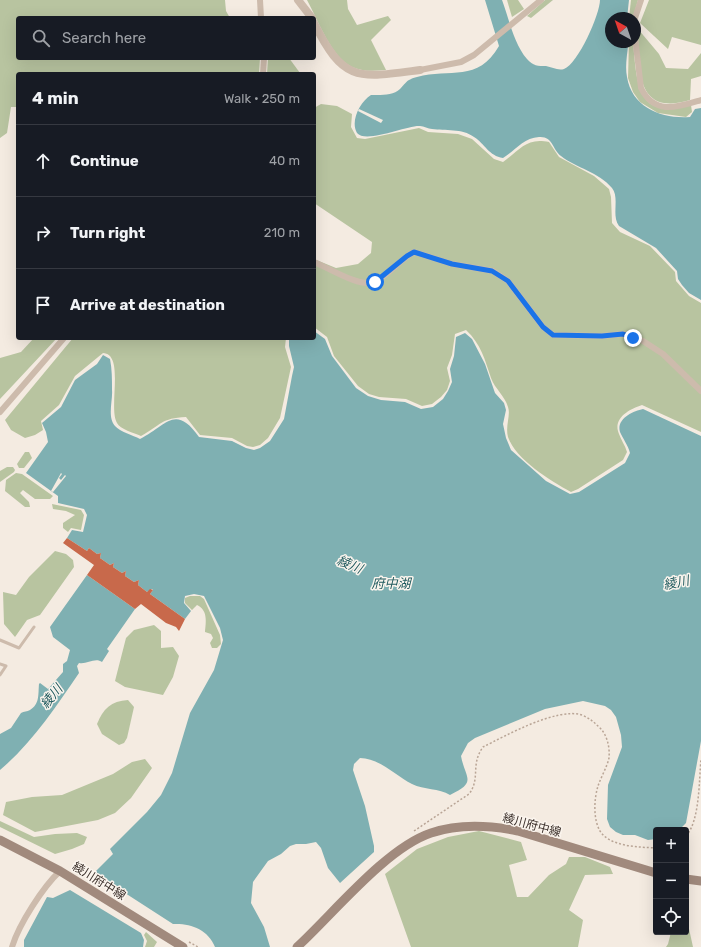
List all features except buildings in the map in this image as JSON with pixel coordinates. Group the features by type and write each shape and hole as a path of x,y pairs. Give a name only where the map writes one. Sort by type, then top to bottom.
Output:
{"main road":[{"name":"綾川府中線","path":"297,947 391,857 429,833 449,828 478,825 511,830 653,872"},
{"name":"綾川府中線","path":"0,840 60,871 184,947"},
{"path":"689,879 701,881"}],"street":[{"path":"260,0 261,16"},
{"path":"298,0 310,16"},
{"path":"316,27 330,53 346,68 358,73 374,76 420,70 461,62 474,55 541,0"},
{"path":"637,12 641,0"},
{"path":"636,48 641,88 652,102 666,108 675,108 701,100"},
{"path":"263,72 264,60"},
{"path":"316,263 365,284 375,282 414,252 452,264 492,271 508,281 543,327 553,335 602,336 623,334 643,341 663,354 701,391"},
{"path":"0,412 62,340"},
{"path":"12,947 37,899 51,880 60,871"}],"lane":[{"path":"0,640 19,648 34,628"},
{"path":"0,664 6,666 0,675"}],"path":[{"path":"456,803 469,794 474,788 475,763 482,747 536,721 572,714 581,715 592,720 602,730 608,744 609,758 597,788 595,810 596,822 600,831 616,843 653,848"},
{"path":"689,830 695,819 701,759"}],"green space":[{"path":"0,0 225,0 226,11 229,16 16,16 16,60 260,60 259,72 16,72 16,107 11,107 7,133 0,138"},
{"path":"307,0 347,0 348,9 357,25 388,16 391,20 371,40 386,70 360,70 344,62 331,47"},
{"path":"507,0 518,0 524,9 512,17"},
{"path":"545,0 553,0 531,18 527,16"},
{"path":"631,0 638,0 635,12 630,12"},
{"path":"649,0 701,0 701,45 672,37 668,49 641,24"},
{"path":"641,33 659,54 666,68 688,69 701,53 701,76 691,79 690,100 672,103 659,102 650,95 644,86 640,73 639,59"},
{"path":"629,48 634,48 639,84 643,95 650,103 659,108 673,109 691,105 692,112 686,117 658,113 640,102 633,92 628,78"},
{"path":"268,60 290,60 299,72 267,72"},
{"path":"321,104 337,106 352,114 351,127 357,138 365,139 419,128 428,132 458,134 472,139 494,159 503,162 529,143 534,141 549,142 559,157 594,176 609,189 611,197 612,223 620,232 650,246 675,272 676,281 689,296 701,303 701,432 642,405 632,409 623,415 617,428 627,452 623,460 571,492 526,462 512,446 507,433 509,410 507,403 491,378 479,347 466,330 455,334 452,355 447,368 450,381 447,390 432,404 422,406 406,399 379,397 369,394 358,386 334,356 327,337 316,329 316,260 336,268 358,264 371,253 372,242 316,204 316,107"},
{"path":"32,340 55,340 0,399 0,358 21,352"},
{"path":"71,340 286,340 285,347 291,367 280,418 268,438 260,445 253,447 247,446 232,438 200,435 186,417 166,421 141,436 124,429 117,423 115,416 115,372 113,362 110,356 103,353 75,376 59,405 41,421 43,430 35,435 25,438 11,430 5,420"},
{"path":"25,452 29,452 32,458 24,468 19,468 17,464"},
{"path":"7,467 13,467 15,470 0,482 0,471"},
{"path":"16,473 22,474 53,496 50,499 35,499 23,490 20,493 29,502 30,507 25,507 5,491 6,480"},
{"path":"52,504 81,510 84,515 81,530 71,528 68,532 63,528 63,523 75,515 66,511 53,509"},
{"path":"55,551 66,554 73,560 74,567 40,615 27,620 15,637 4,624 3,592 16,595 29,577"},
{"path":"190,596 200,596 204,599 220,635 221,644 217,648 212,648 210,643 213,638 211,634 205,632 206,617 201,607 197,605 192,610 185,603 185,598"},
{"path":"154,625 161,631 161,648 173,647 179,656 173,677 163,695 125,687 115,681 126,638 134,630"},
{"path":"128,700 134,707 127,738 124,743 119,745 102,734 97,724 102,714 108,707 117,702"},
{"path":"145,759 152,768 131,798 115,813 98,820 35,832 3,815 6,802 32,797 62,795 113,774 132,762"},
{"path":"0,821 34,837 77,833 87,837 84,844 55,854 0,827"},
{"path":"479,831 521,842 527,860 509,865 517,897 528,897 549,875 566,864 569,857 585,857 610,867 613,874 585,875 569,910 583,920 578,947 411,947 385,874 417,849 448,837"},
{"path":"689,929 693,947 666,947 670,935 689,935"},
{"path":"146,932 157,942 154,947 145,947 147,941 144,935"}],"water":[{"path":"485,0 502,0 515,39 522,53 531,63 560,70 570,65 582,49 592,27 600,0 629,0 628,12 605,12 605,48 628,48 626,73 630,88 635,97 650,109 669,116 690,117 695,109 701,108 701,300 689,293 682,285 678,279 677,271 656,248 619,226 616,217 615,197 612,188 601,178 573,164 561,156 550,141 544,137 528,140 503,158 494,155 474,137 459,131 430,129 423,126 414,126 369,136 362,136 357,133 355,128 355,118 357,112 363,102 371,95 386,95 394,93 409,80 417,77 473,70 491,58 499,46"},
{"name":"府中湖","path":"316,332 325,339 332,356 356,388 368,396 381,400 405,402 421,409 433,407 443,399 452,382 450,369 454,356 456,337 465,333 472,339 485,364 495,393 504,403 506,410 503,424 506,438 511,450 546,481 570,494 579,492 625,463 630,453 619,427 620,423 630,414 643,409 701,436 701,741 686,823 682,827 653,827 653,839 648,840 635,835 623,835 610,827 607,819 608,785 622,747 621,735 616,717 611,710 605,706 583,701 545,709 475,738 468,743 461,756 468,779 467,783 464,787 450,795 441,791 412,784 381,764 360,758 354,764 353,770 365,806 374,852 340,883 328,868 321,848 316,842 290,846 281,854 268,861 253,882 251,903 264,927 270,947 215,947 208,936 198,928 173,924 94,873 113,854 110,849 147,812 161,795 172,773 190,713 214,670 223,640 220,628 204,596 194,594 185,596 184,603 191,611 185,619 150,594 153,590 152,589 147,592 138,585 139,580 134,582 125,576 126,571 122,573 113,567 114,563 110,565 100,558 101,553 97,554 89,548 87,551 67,538 72,530 83,532 87,515 84,509 58,503 58,496 26,473 48,442 42,423 61,407 75,380 97,364 103,355 110,359 112,378 111,418 115,426 120,430 140,439 170,420 177,419 183,421 191,427 199,437 232,441 254,450 270,441 284,419 294,367 289,340 316,340"},
{"name":"綾川","path":"87,575 135,609 107,649 109,651 102,662 96,660 79,663 77,666 79,673 52,712 33,737 12,760 0,770 0,734 11,728 21,713 33,708 37,702 40,683 48,689 63,672 63,664 67,661 70,650 53,637 50,627"},
{"path":"70,890 141,933 144,940 143,947 24,947 24,940 47,897 53,898"}],"pier":[{"path":"359,109 383,120 381,123 358,111"},
{"path":"61,473 62,474 59,478 61,480 65,475 66,476 53,492 51,491"}],"route":[{"path":"375,282 414,252 452,264 492,271 508,281 543,327 553,335 602,336 623,334 633,338"}]}
